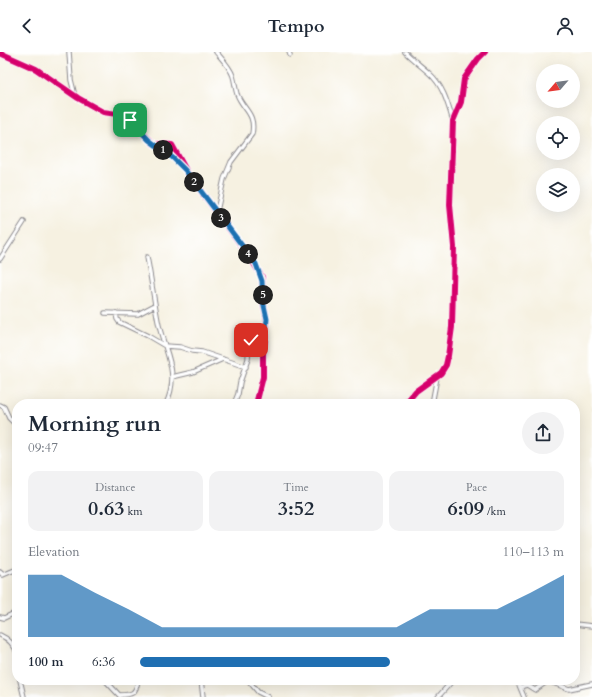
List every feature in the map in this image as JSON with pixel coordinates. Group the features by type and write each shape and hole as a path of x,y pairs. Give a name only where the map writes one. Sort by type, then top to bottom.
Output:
{"street":[{"path":"69,52 71,80 75,96"},
{"path":"216,52 231,72 238,96 248,110 252,121 253,130 252,134 230,166 224,179 217,211"},
{"path":"405,52 429,72 435,80 445,95 453,121 450,205 454,247 451,344 446,365 443,370 437,377 416,391 409,399"},
{"path":"453,121 461,102 464,79 478,59 485,52"},
{"path":"0,53 40,71 75,96 103,112 124,115 154,144 173,158 185,170 217,211 256,264 262,276 263,301 267,319 263,354 263,377 257,399"},
{"path":"154,144 172,145 185,170"},
{"path":"0,259 24,222"},
{"path":"147,257 155,305 170,362 172,378 168,399"},
{"path":"105,314 138,314 155,305"},
{"path":"116,313 117,320 119,322 165,346 186,348 202,352 246,367"},
{"path":"236,399 248,359 249,342 254,339 265,337"},
{"path":"172,378 193,372 222,360"},
{"path":"433,399 437,377"},
{"path":"0,405 4,407 12,421"},
{"path":"0,572 3,575 6,575 12,572"},
{"path":"0,617 4,618 12,614"},
{"path":"580,625 592,626"},
{"path":"0,635 12,642"},
{"path":"558,685 569,689 592,684"},
{"path":"21,685 24,697"},
{"path":"110,685 120,696 134,693 137,685"},
{"path":"202,685 203,697"},
{"path":"252,685 258,692 268,697"},
{"path":"438,697 449,685"},
{"path":"520,685 524,697"},
{"path":"521,688 527,685 535,690 542,685"}],"cycle path":[{"path":"409,399 416,391 441,373 446,365 448,356 452,327 454,247 450,205 453,121 461,102 464,79 478,59 485,52"},
{"path":"0,53 36,69 78,98 103,112 124,115 154,144 172,145 188,174 250,257 262,277 263,301 267,325 263,354 263,377 257,399"}],"route":[{"path":"130,120 141,133 173,158 185,170 256,264 262,276 263,301 267,325 265,337 251,340"}]}
